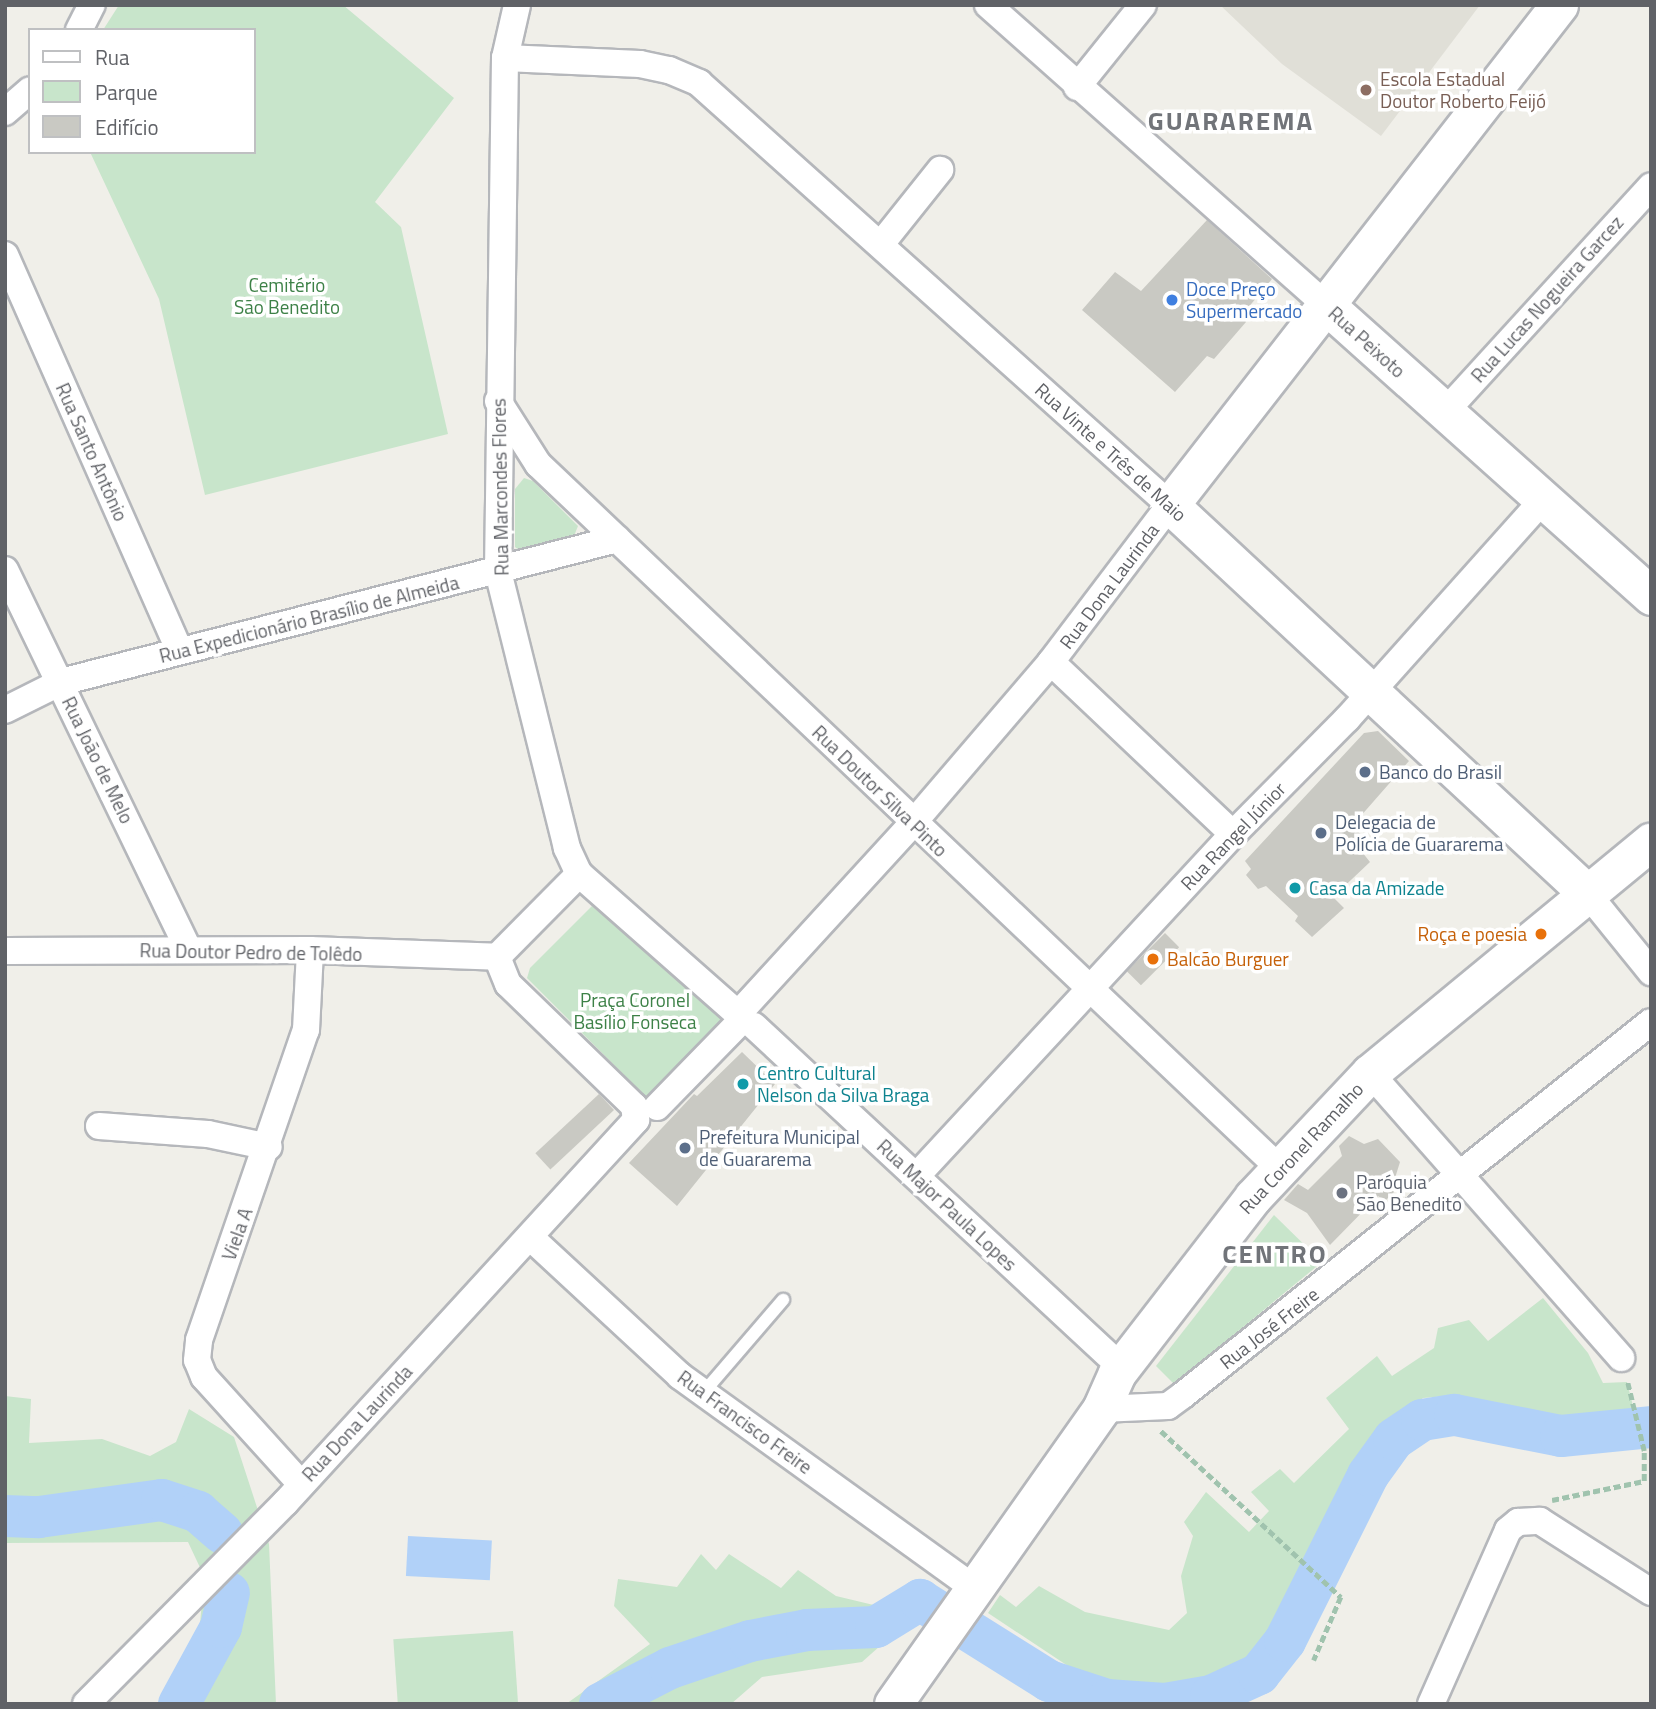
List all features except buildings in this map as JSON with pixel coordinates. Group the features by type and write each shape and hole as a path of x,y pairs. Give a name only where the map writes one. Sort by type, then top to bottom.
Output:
{"main road":[{"name":"Rua Dona Laurinda","path":"1170,505 1559,5"},
{"name":"Rua Peixoto","path":"1327,306 1651,596"},
{"name":"Rua Vinte e Três de Maio","path":"1170,505 1587,894"},
{"name":"Rua Coronel Ramalho","path":"900,1701 969,1595 1101,1409 1117,1373 1279,1168 1370,1073 1651,841"}],"street":[{"path":"80,28 92,5"},
{"name":"Rua Marcondes Flores","path":"517,5 505,58 498,401 498,572 567,848 579,874 743,1022"},
{"name":"Rua Peixoto","path":"988,5 1077,87 1327,306"},
{"path":"1077,87 1143,5"},
{"name":"Rua Vinte e Três de Maio","path":"505,58 640,64 669,69 699,83 1170,505"},
{"path":"5,112 28,92"},
{"path":"881,244 940,170"},
{"name":"Rua Lucas Nogueira Garcez","path":"1444,413 1651,186"},
{"name":"Rua Santo Antônio","path":"5,255 179,650"},
{"name":"Rua Doutor Silva Pinto","path":"498,401 538,464 1279,1168"},
{"path":"498,476 517,461 538,464"},
{"name":"Rua Rangel Júnior","path":"922,1170 1233,834 1372,692 1542,501"},
{"name":"Rua Dona Laurinda","path":"657,1107 743,1022 1051,662 1170,505"},
{"name":"Rua Expedicionário Brasílio de Almeida","path":"5,710 61,682 179,650 498,572 617,539"},
{"name":"Rua João de Melo","path":"5,570 189,950"},
{"path":"1051,662 1233,834"},
{"path":"497,957 579,874"},
{"name":"Rua Vinte e Três de Maio","path":"1587,894 1651,972"},
{"name":"Rua Doutor Pedro de Tolêdo","path":"5,951 310,950 497,957"},
{"name":"Viela A","path":"300,1484 204,1377 197,1360 199,1340 269,1147 306,1030 310,950"},
{"name":"Rua Dona Laurinda","path":"86,1704 300,1484 636,1120 634,1105 508,984 497,957"},
{"name":"Rua Major Paula Lopes","path":"743,1022 1108,1355"},
{"name":"Rua José Freire","path":"1101,1409 1168,1406 1459,1179 1651,1022"},
{"path":"1370,1073 1459,1179 1621,1358"},
{"path":"99,1126 208,1134 269,1147"},
{"name":"Rua Francisco Freire","path":"530,1237 704,1393 969,1595"},
{"path":"1431,1704 1504,1539 1518,1522 1540,1521 1651,1592"}],"lane":[{"path":"704,1393 783,1300"}],"path":[{"path":"1549,1501 1648,1481 1644,1451 1621,1358"},
{"path":"1152,1423 1341,1597 1314,1660"}],"shaded area":[{"name":"Escola Estadual Doutor Roberto Feijó","path":"1220,5 1480,5 1381,136 1282,64"}],"green space":[{"name":"Cemitério São Benedito","path":"119,5 343,5 454,98 375,202 401,227 448,434 205,495 159,299 91,154 256,154 256,28 104,28"},
{"path":"524,478 533,481 578,526 574,536 519,550 515,547 515,489"},
{"name":"Praça Coronel Basílio Fonseca","path":"592,906 727,1017 648,1099 527,978 530,968"},
{"path":"1274,1215 1322,1262 1174,1384 1156,1366"},
{"path":"1543,1298 1588,1353 1603,1383 1627,1382 1634,1410 1556,1417 1458,1395 1423,1398 1385,1427 1340,1489 1308,1565 1265,1648 1217,1680 1160,1690 1113,1682 1068,1666 988,1613 1000,1595 1016,1607 1039,1586 1085,1612 1169,1630 1187,1613 1181,1576 1193,1536 1184,1522 1206,1492 1249,1532 1269,1511 1251,1492 1280,1469 1294,1483 1349,1429 1326,1398 1377,1356 1392,1376 1434,1348 1438,1328 1469,1320 1488,1341"},
{"path":"5,1396 31,1399 29,1443 102,1439 150,1456 176,1442 189,1409 234,1437 269,1544 276,1704 158,1704 199,1636 204,1576 188,1542 5,1543"},
{"path":"701,1554 716,1570 729,1554 781,1588 798,1570 836,1596 882,1607 872,1636 880,1646 862,1662 762,1677 731,1704 566,1704 650,1644 614,1606 618,1579 677,1587"},
{"path":"513,1631 518,1703 398,1704 393,1639"}],"water":[{"path":"408,1536 492,1540 490,1580 406,1576"}],"waterway":[{"path":"600,1704 670,1668 750,1641 807,1630 876,1627 920,1600 1049,1681 1107,1700 1165,1704 1211,1696 1259,1674 1285,1641 1368,1475 1394,1439 1422,1420 1455,1415 1561,1436 1651,1427"},
{"path":"5,1516 39,1517 162,1500 198,1512 222,1533"},
{"path":"179,1704 221,1627 229,1593"}],"place":[{"name":"Escola Estadual Doutor Roberto Feijó","path":"1366,90"},
{"name":"Doce Preço Supermercado","path":"1172,300"},
{"name":"Banco do Brasil","path":"1365,772"},
{"name":"Delegacia de Polícia de Guararema","path":"1321,833"},
{"name":"Casa da Amizade","path":"1295,888"},
{"name":"Roça e poesia","path":"1541,934"},
{"name":"Balcão Burguer","path":"1153,959"},
{"name":"Centro Cultural Nelson da Silva Braga","path":"743,1084"},
{"name":"Prefeitura Municipal de Guararema","path":"685,1148"},
{"name":"Paróquia São Benedito","path":"1342,1193"}],"district":[{"name":"GUARAREMA","path":"1231,121"},
{"name":"CENTRO","path":"1275,1254"}]}
